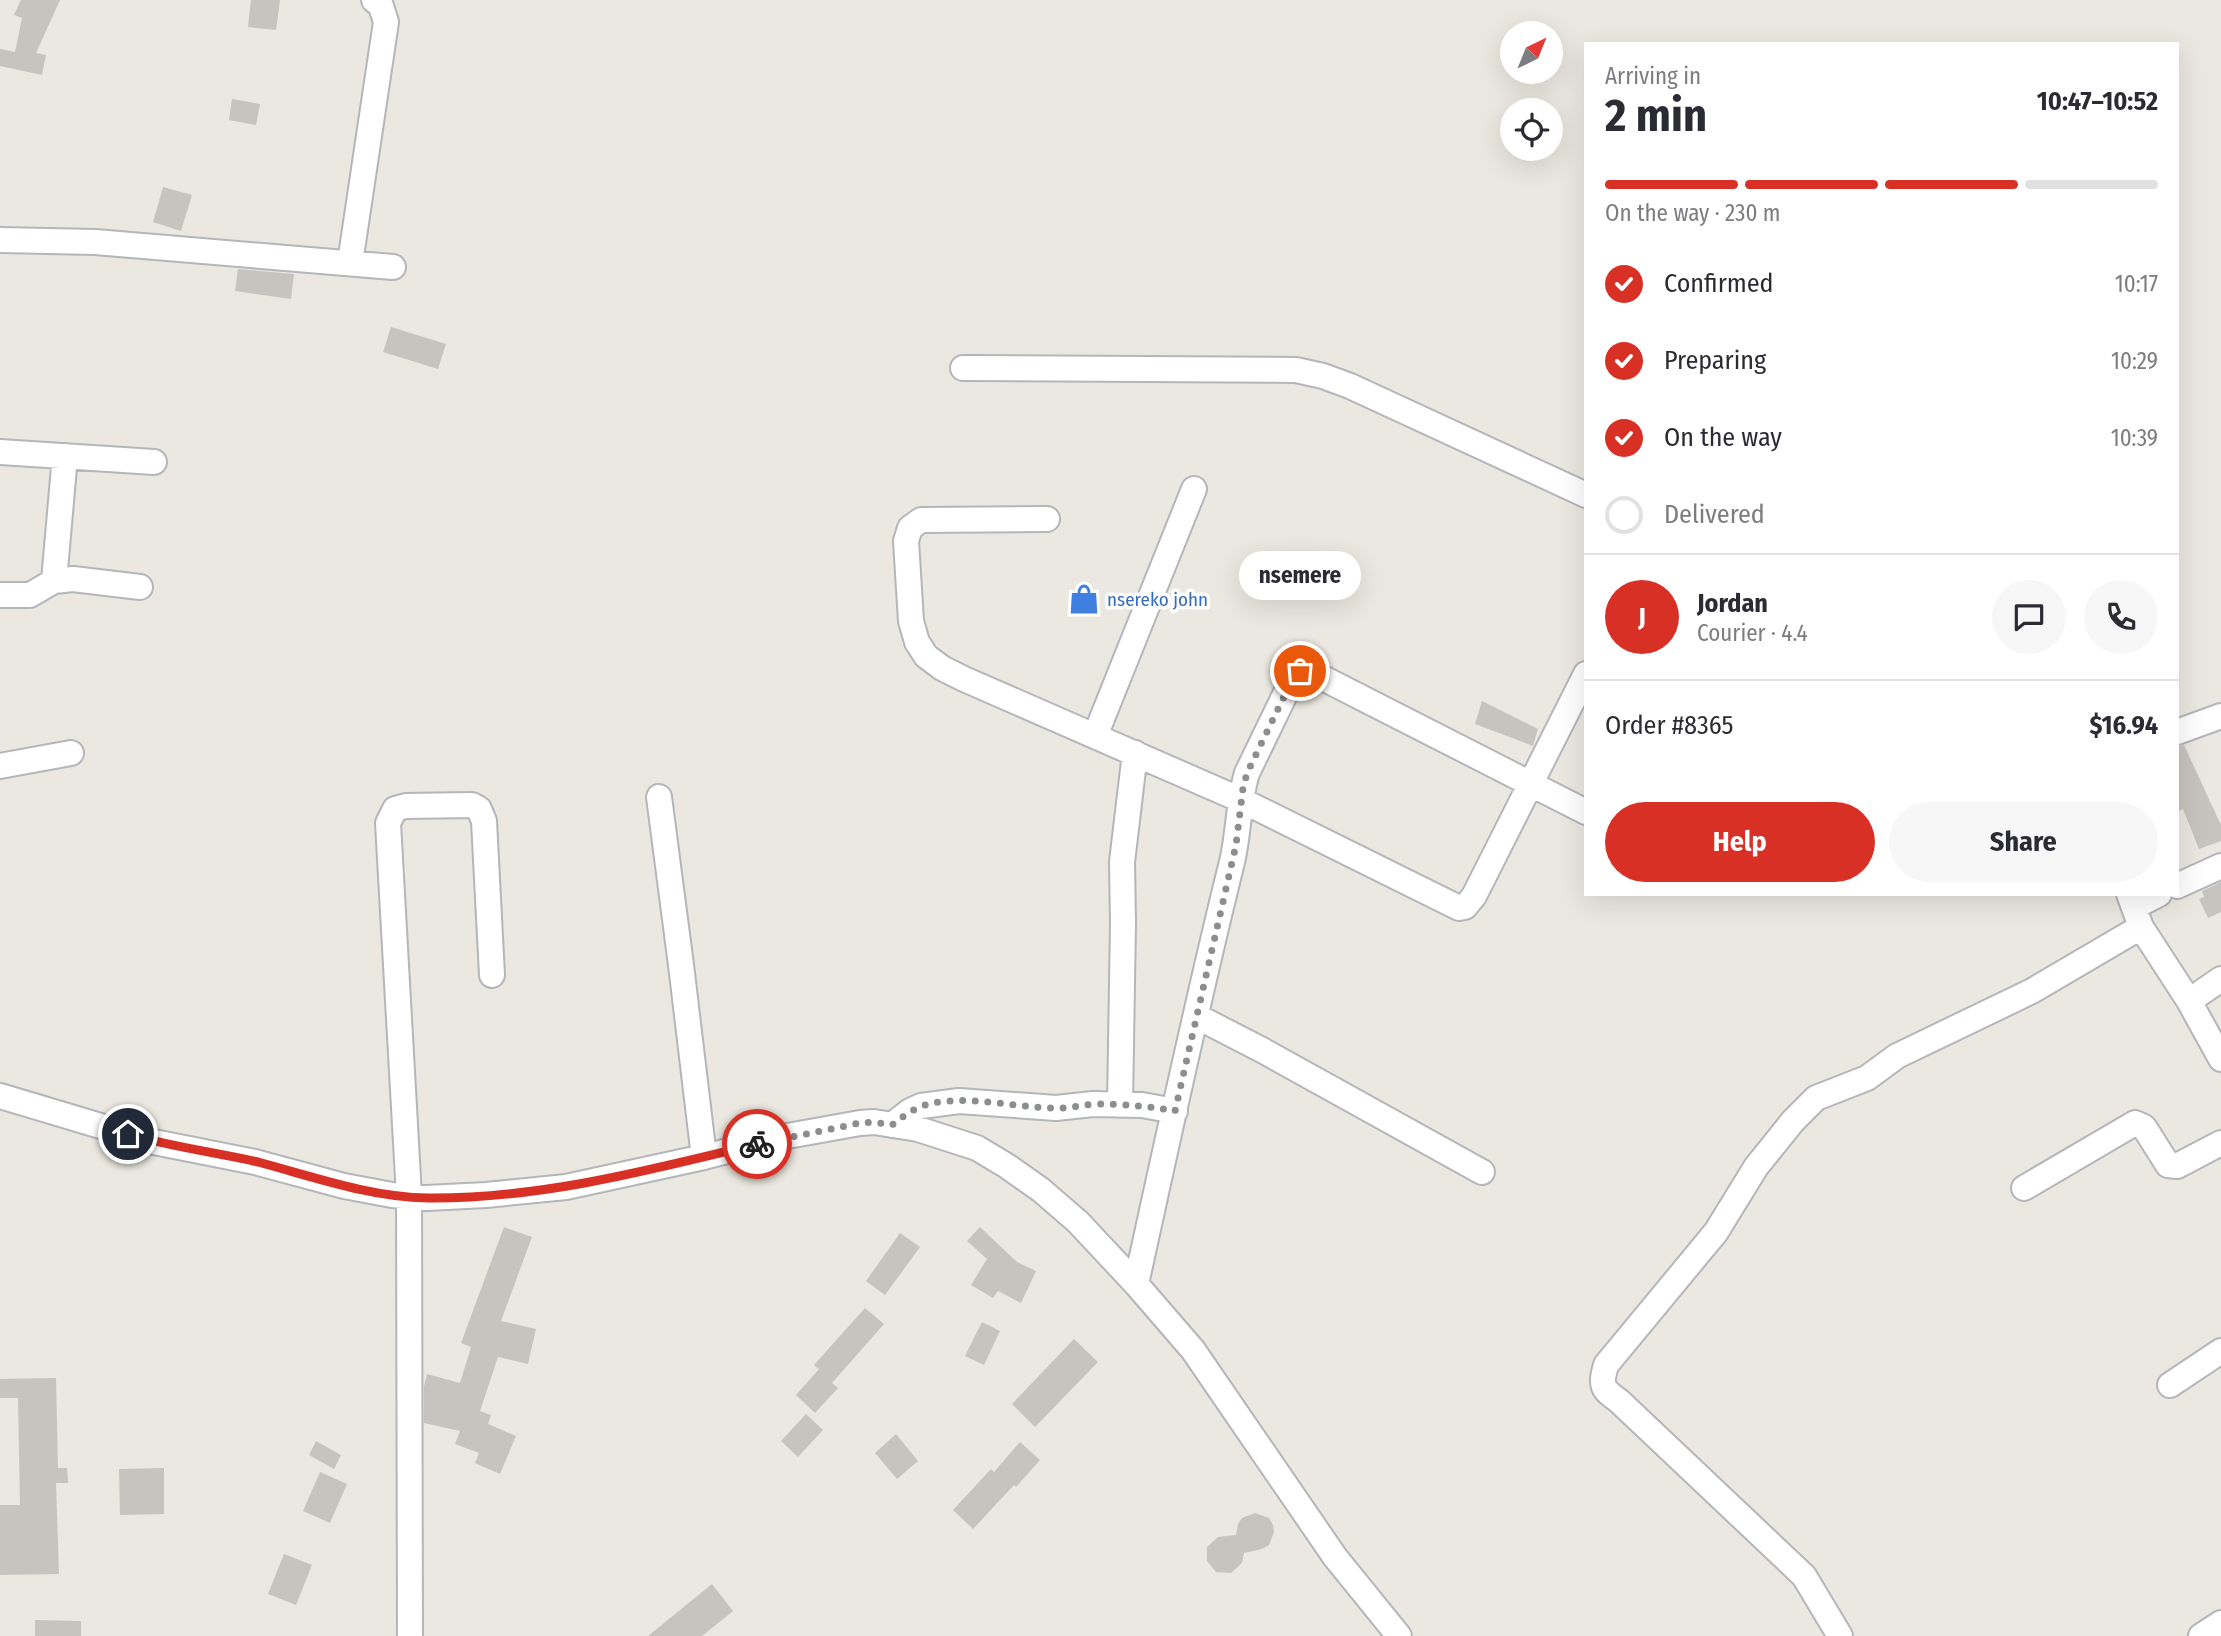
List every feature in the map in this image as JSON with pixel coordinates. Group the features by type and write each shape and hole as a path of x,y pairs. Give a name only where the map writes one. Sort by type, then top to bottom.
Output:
{"street":[{"path":"350,263 386,22 381,6 374,0"},
{"path":"0,240 95,242 393,267"},
{"path":"963,368 1296,370 1350,386 1584,494"},
{"path":"0,452 153,462"},
{"path":"54,581 65,456"},
{"path":"1095,736 1195,489"},
{"path":"1047,519 921,520 910,528 906,541 911,621 917,642 926,656 942,668 1241,800 1459,908 1465,907 1474,896 1584,678"},
{"path":"0,595 30,595 54,581 73,579 140,587"},
{"path":"1136,1283 1236,845 1247,773 1294,676 1300,671 1315,674 1584,811"},
{"path":"2179,731 2221,716"},
{"path":"0,766 71,753"},
{"path":"1120,1105 1122,862 1135,753"},
{"path":"659,797 704,1157"},
{"path":"410,1636 409,1196 388,823 395,809 405,806 472,805 479,809 484,821 492,975"},
{"path":"2179,886 2221,866"},
{"path":"1840,1636 1804,1576 1605,1391 1602,1379 1606,1365 1716,1232 1756,1167 1793,1121 1816,1098 1867,1077 1897,1056 2032,992 2135,909 2156,896"},
{"path":"2135,909 2221,1059"},
{"path":"2189,1001 2221,979"},
{"path":"1196,1016 1482,1172"},
{"path":"0,1096 154,1142 256,1162 344,1186 427,1198 566,1187 782,1137 860,1123 874,1122 918,1129 977,1148 1041,1189 1079,1222 1136,1283 1193,1350 1335,1557 1399,1636"},
{"path":"892,1125 910,1111 939,1102 984,1101 1056,1108 1093,1104 1142,1105 1175,1111"},
{"path":"2024,1188 2135,1123 2144,1127 2168,1165 2177,1166 2221,1143"},
{"path":"2170,1385 2221,1351"},
{"path":"2201,1636 2221,1623"}],"building":[{"path":"21,0 60,0 36,53 46,55 42,75 0,66 0,49 15,52 22,18 14,15"},
{"path":"251,0 280,0 276,30 248,27"},
{"path":"232,99 260,104 256,125 229,120"},
{"path":"163,187 192,195 181,231 153,222"},
{"path":"238,269 294,274 291,299 235,291"},
{"path":"391,327 446,344 438,369 383,352"},
{"path":"1482,701 1538,729 1533,746 1475,724"},
{"path":"2184,745 2221,825 2221,841 2199,849 2183,809 2179,811 2179,746"},
{"path":"2221,882 2221,912 2208,918 2199,899 2204,897 2202,891"},
{"path":"504,1227 532,1237 501,1321 536,1329 528,1364 498,1357 480,1411 491,1415 488,1424 516,1436 500,1474 475,1463 479,1453 455,1444 460,1431 424,1423 424,1386 427,1374 460,1383 471,1347 461,1343"},
{"path":"980,1227 1017,1262 1036,1271 1021,1303 998,1291 993,1298 971,1285 987,1259 967,1241"},
{"path":"900,1233 920,1247 885,1295 866,1281"},
{"path":"865,1308 884,1324 832,1383 838,1388 815,1413 796,1395 819,1369 814,1365"},
{"path":"982,1322 1000,1331 984,1365 965,1356"},
{"path":"1074,1339 1098,1362 1035,1427 1012,1404"},
{"path":"56,1378 58,1468 67,1468 68,1483 56,1483 59,1574 0,1575 0,1505 20,1505 18,1398 0,1398 0,1379"},
{"path":"806,1414 823,1430 798,1457 781,1441"},
{"path":"896,1434 918,1461 897,1479 875,1453"},
{"path":"316,1441 341,1455 334,1469 309,1455"},
{"path":"1020,1442 1040,1460 973,1529 953,1510 991,1469 994,1472"},
{"path":"164,1468 164,1514 120,1515 119,1469"},
{"path":"320,1472 347,1484 330,1523 303,1511"},
{"path":"1255,1513 1269,1518 1273,1525 1274,1532 1269,1545 1244,1553 1242,1563 1231,1573 1216,1572 1207,1561 1207,1547 1218,1537 1236,1535 1242,1518"},
{"path":"284,1554 312,1565 296,1605 268,1594"},
{"path":"712,1584 733,1611 702,1636 648,1636"},
{"path":"35,1620 81,1621 81,1636 35,1636"}],"way so far":[{"path":"757,1144 860,1123 892,1125 910,1111 939,1102 984,1101 1056,1108 1093,1104 1142,1105 1175,1111 1236,845 1247,773 1294,676 1300,671"}],"place":[{"name":"nsereko john","path":"1084,599"},
{"name":"nsemere","path":"1300,671"}],"route":[{"path":"128,1134 154,1142 256,1162 344,1186 427,1198 566,1187 757,1144"}]}
